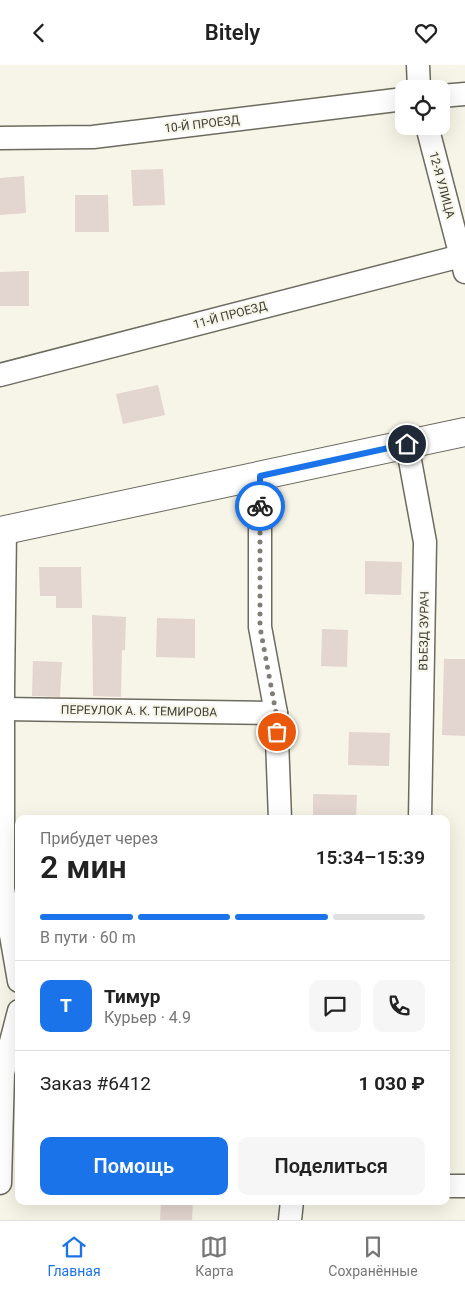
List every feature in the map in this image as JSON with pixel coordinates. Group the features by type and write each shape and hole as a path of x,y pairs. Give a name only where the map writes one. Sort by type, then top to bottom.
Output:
{"street":[{"path":"418,65 419,80"},
{"path":"450,95 465,94"},
{"name":"10-Й ПРОЕЗД","path":"0,138 93,137 395,100"},
{"name":"12-Я УЛИЦА","path":"429,135 463,264"},
{"name":"11-Й ПРОЕЗД","path":"0,375 463,264"},
{"path":"15,958 3,889 3,530 465,432"},
{"name":"ВЪЕЗД ЗУРАЧ","path":"407,444 425,542 420,815"},
{"path":"260,476 260,627 276,713 280,815"},
{"name":"ПЕРЕУЛОК А. К. ТЕМИРОВА","path":"3,709 276,713"},
{"path":"0,1183 3,1073 15,1026"},
{"path":"450,1186 465,1186"},
{"path":"290,1220 292,1205"}],"building":[{"path":"163,169 165,205 133,206 131,170"},
{"path":"24,176 26,213 0,215 0,178"},
{"path":"75,195 108,195 109,232 75,232"},
{"path":"29,271 29,306 0,306 0,272"},
{"path":"158,385 165,415 123,424 116,394"},
{"path":"365,561 402,562 401,595 365,594"},
{"path":"39,567 81,567 82,608 56,608 56,596 40,596"},
{"path":"92,615 126,617 125,650 122,650 121,697 93,696"},
{"path":"157,618 195,619 195,658 156,657"},
{"path":"322,629 348,630 347,667 321,666"},
{"path":"444,659 465,659 465,736 442,735"},
{"path":"33,661 62,662 60,697 32,696"},
{"path":"349,732 390,733 389,766 348,765"},
{"path":"313,794 357,795 356,815 313,815"},
{"path":"161,1205 193,1205 192,1220 160,1220"}],"way so far":[{"path":"260,506 260,627 276,713 277,732"}],"route":[{"path":"260,506 260,476 407,444"}]}
